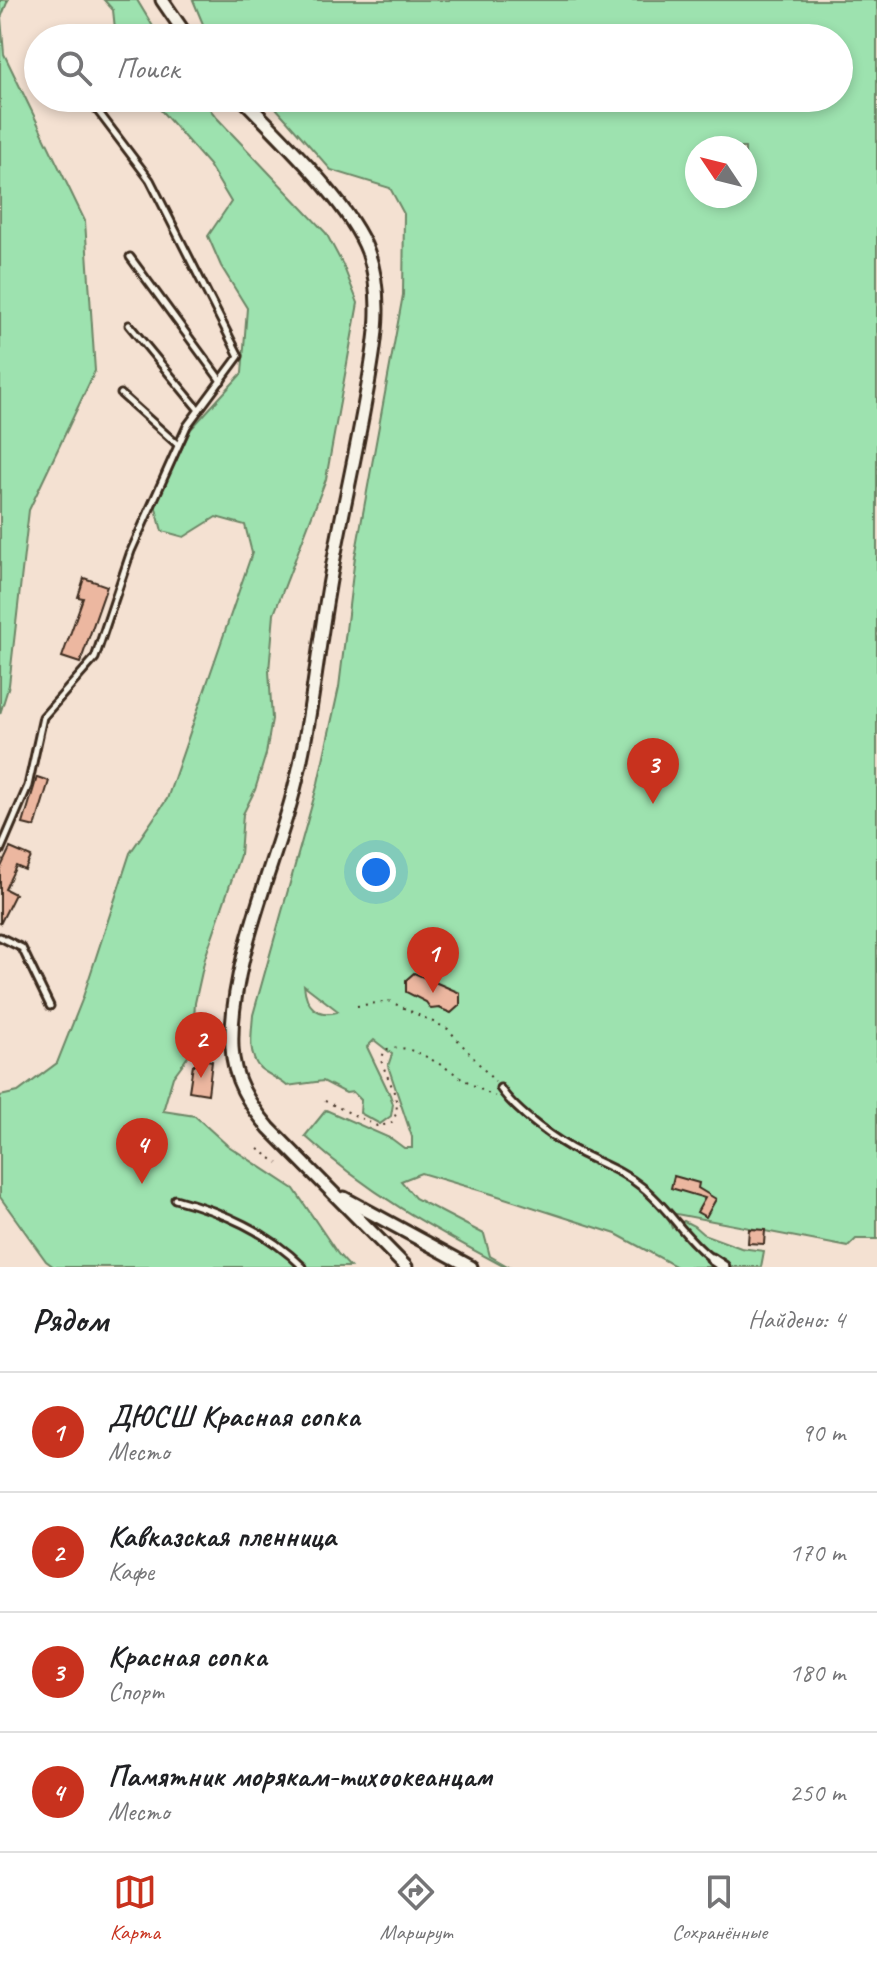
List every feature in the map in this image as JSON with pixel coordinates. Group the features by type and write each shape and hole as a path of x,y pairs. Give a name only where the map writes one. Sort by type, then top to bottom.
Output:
{"street":[{"path":"162,0 178,24"},
{"path":"255,112 348,215 368,252 377,298 376,342 328,590 306,735 288,812 251,932 233,1023 234,1064 250,1105 406,1267"},
{"path":"323,1184 471,1267"},
{"path":"712,1259 724,1267"}],"lane":[{"path":"0,851 28,786 43,717 95,658 131,551 187,426 239,356 150,180 99,112"},
{"path":"130,257 221,381"},
{"path":"129,325 199,410"},
{"path":"121,394 178,445"},
{"path":"0,937 22,948 50,1006"},
{"path":"500,1088 509,1101 533,1121 575,1150 607,1163 640,1184 668,1211 691,1242 712,1259"},
{"path":"175,1199 212,1209 243,1224 271,1239 303,1267"}],"path":[{"path":"325,1101 377,1126 390,1124 397,1115 397,1105 381,1060 385,1050 392,1047 405,1048 432,1061 491,1095 496,1095 500,1088 448,1029 389,1001 357,1006"},
{"path":"258,1149 278,1163"}],"green space":[{"path":"0,0 8,0 1,18 4,54 24,95 24,112 32,112 85,221 95,371 29,510 9,685 0,714"},
{"path":"104,0 137,0 152,24 114,24 113,10"},
{"path":"193,0 877,0 877,1239 856,1239 848,1247 666,1212 672,1228 684,1221 703,1234 741,1248 764,1251 761,1267 677,1267 616,1234 492,1194 421,1173 401,1181 415,1198 484,1234 490,1256 509,1267 505,1267 400,1208 352,1175 305,1136 326,1110 392,1139 404,1148 412,1148 412,1137 388,1066 392,1054 374,1040 367,1047 393,1104 391,1116 380,1124 360,1113 361,1100 353,1092 346,1093 323,1081 287,1086 256,1063 251,1043 253,1015 318,783 339,687 355,557 403,295 404,214 390,188 331,170 279,112 853,112 853,24 203,24","holes":["304,985 337,1012 323,1013 313,1008"]},
{"path":"162,112 212,112 326,233 358,303 326,479 274,614 269,671 272,719 266,754 255,790 243,814 240,855 205,958 195,1003 192,1051 173,1077 163,1111 195,1116 227,1145 294,1189 350,1267 54,1267 46,1261 0,1197 0,1096 18,1092 57,1063 82,1000 130,853 167,799 252,553 245,525 216,517 184,537 162,531 155,505 191,429 242,373 247,308 221,266 208,236 231,202 209,165"}],"building":[{"path":"84,578 107,586 80,663 62,657 83,598 78,597"},
{"path":"37,777 49,781 35,827 23,824"},
{"path":"10,848 31,857 25,870 16,866 5,889 15,894 0,924 0,869"},
{"path":"414,973 460,993 460,1005 451,1013 439,1008 431,1009 426,1002 406,992 406,980"},
{"path":"197,1058 212,1061 208,1094 189,1091"},
{"path":"674,1176 699,1183 698,1188 716,1199 706,1217 697,1212 705,1198 671,1188"},
{"path":"749,1229 765,1230 764,1244 748,1243"}],"place":[{"name":"Красная сопка","path":"653,804"},
{"name":"ДЮСШ Красная сопка","path":"433,993"},
{"name":"Кавказская пленница","path":"201,1078"},
{"name":"Памятник морякам-тихоокеанцам","path":"142,1184"}]}
